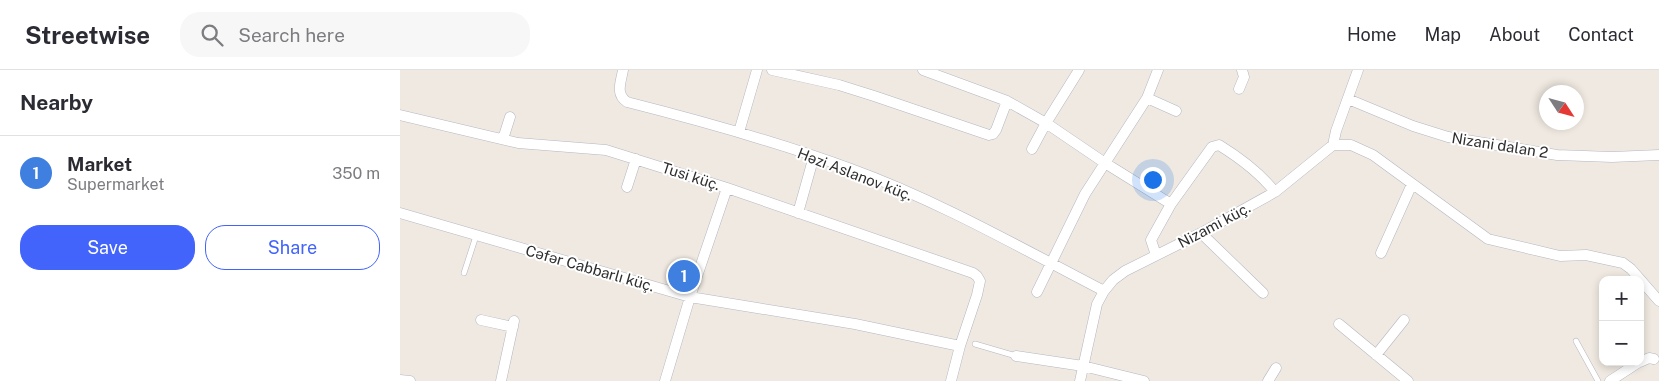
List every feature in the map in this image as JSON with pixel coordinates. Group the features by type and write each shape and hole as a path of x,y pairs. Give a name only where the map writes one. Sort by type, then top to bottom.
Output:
{"street":[{"name":"Həzi Aslanov küç.","path":"624,70 619,92 626,102 705,121 853,170 947,210 1104,291"},
{"path":"739,132 757,70"},
{"path":"772,70 839,85 989,135 993,134 996,130 1007,101"},
{"path":"923,70 1007,101 1046,123 1171,204"},
{"path":"1032,149 1079,70"},
{"path":"1037,292 1085,194 1147,98 1158,70"},
{"path":"1239,89 1244,77 1242,70"},
{"path":"1358,70 1336,131 1333,145 1352,145 1365,150 1488,239 1560,256 1586,255 1623,263 1659,302"},
{"path":"1147,98 1176,111"},
{"name":"Nizani dalan 2","path":"1348,99 1414,126 1448,137 1558,155 1612,157 1659,155"},
{"name":"Tusi küç.","path":"400,115 526,144 593,148 636,158 973,273 980,281 978,295 960,346"},
{"path":"503,139 510,116"},
{"path":"1156,255 1150,240 1171,204 1212,147 1219,145 1250,167 1266,180 1275,192"},
{"name":"Nizami küç.","path":"1080,381 1097,304 1113,280 1125,271 1201,233 1275,192 1333,145"},
{"path":"798,213 814,156"},
{"path":"627,187 636,158"},
{"path":"1381,253 1412,184"},
{"path":"665,381 690,297 727,188"},
{"name":"Cəfər Cabbarlı küç.","path":"400,212 476,236 690,297 856,324 960,346"},
{"path":"1201,233 1262,293"},
{"path":"481,320 514,324 501,381"},
{"path":"1376,355 1404,320"},
{"path":"1339,324 1408,381"},
{"path":"951,381 960,346"},
{"path":"1016,356 1083,366 1144,381"},
{"path":"1644,360 1649,358 1657,359"},
{"path":"1610,381 1634,366"},
{"path":"1268,381 1276,368"},
{"path":"400,380 410,381"}],"lane":[{"path":"464,273 476,236"},
{"path":"1576,341 1598,381"},
{"path":"975,344 1016,356"}],"place":[{"name":"Market","path":"684,276"}]}
